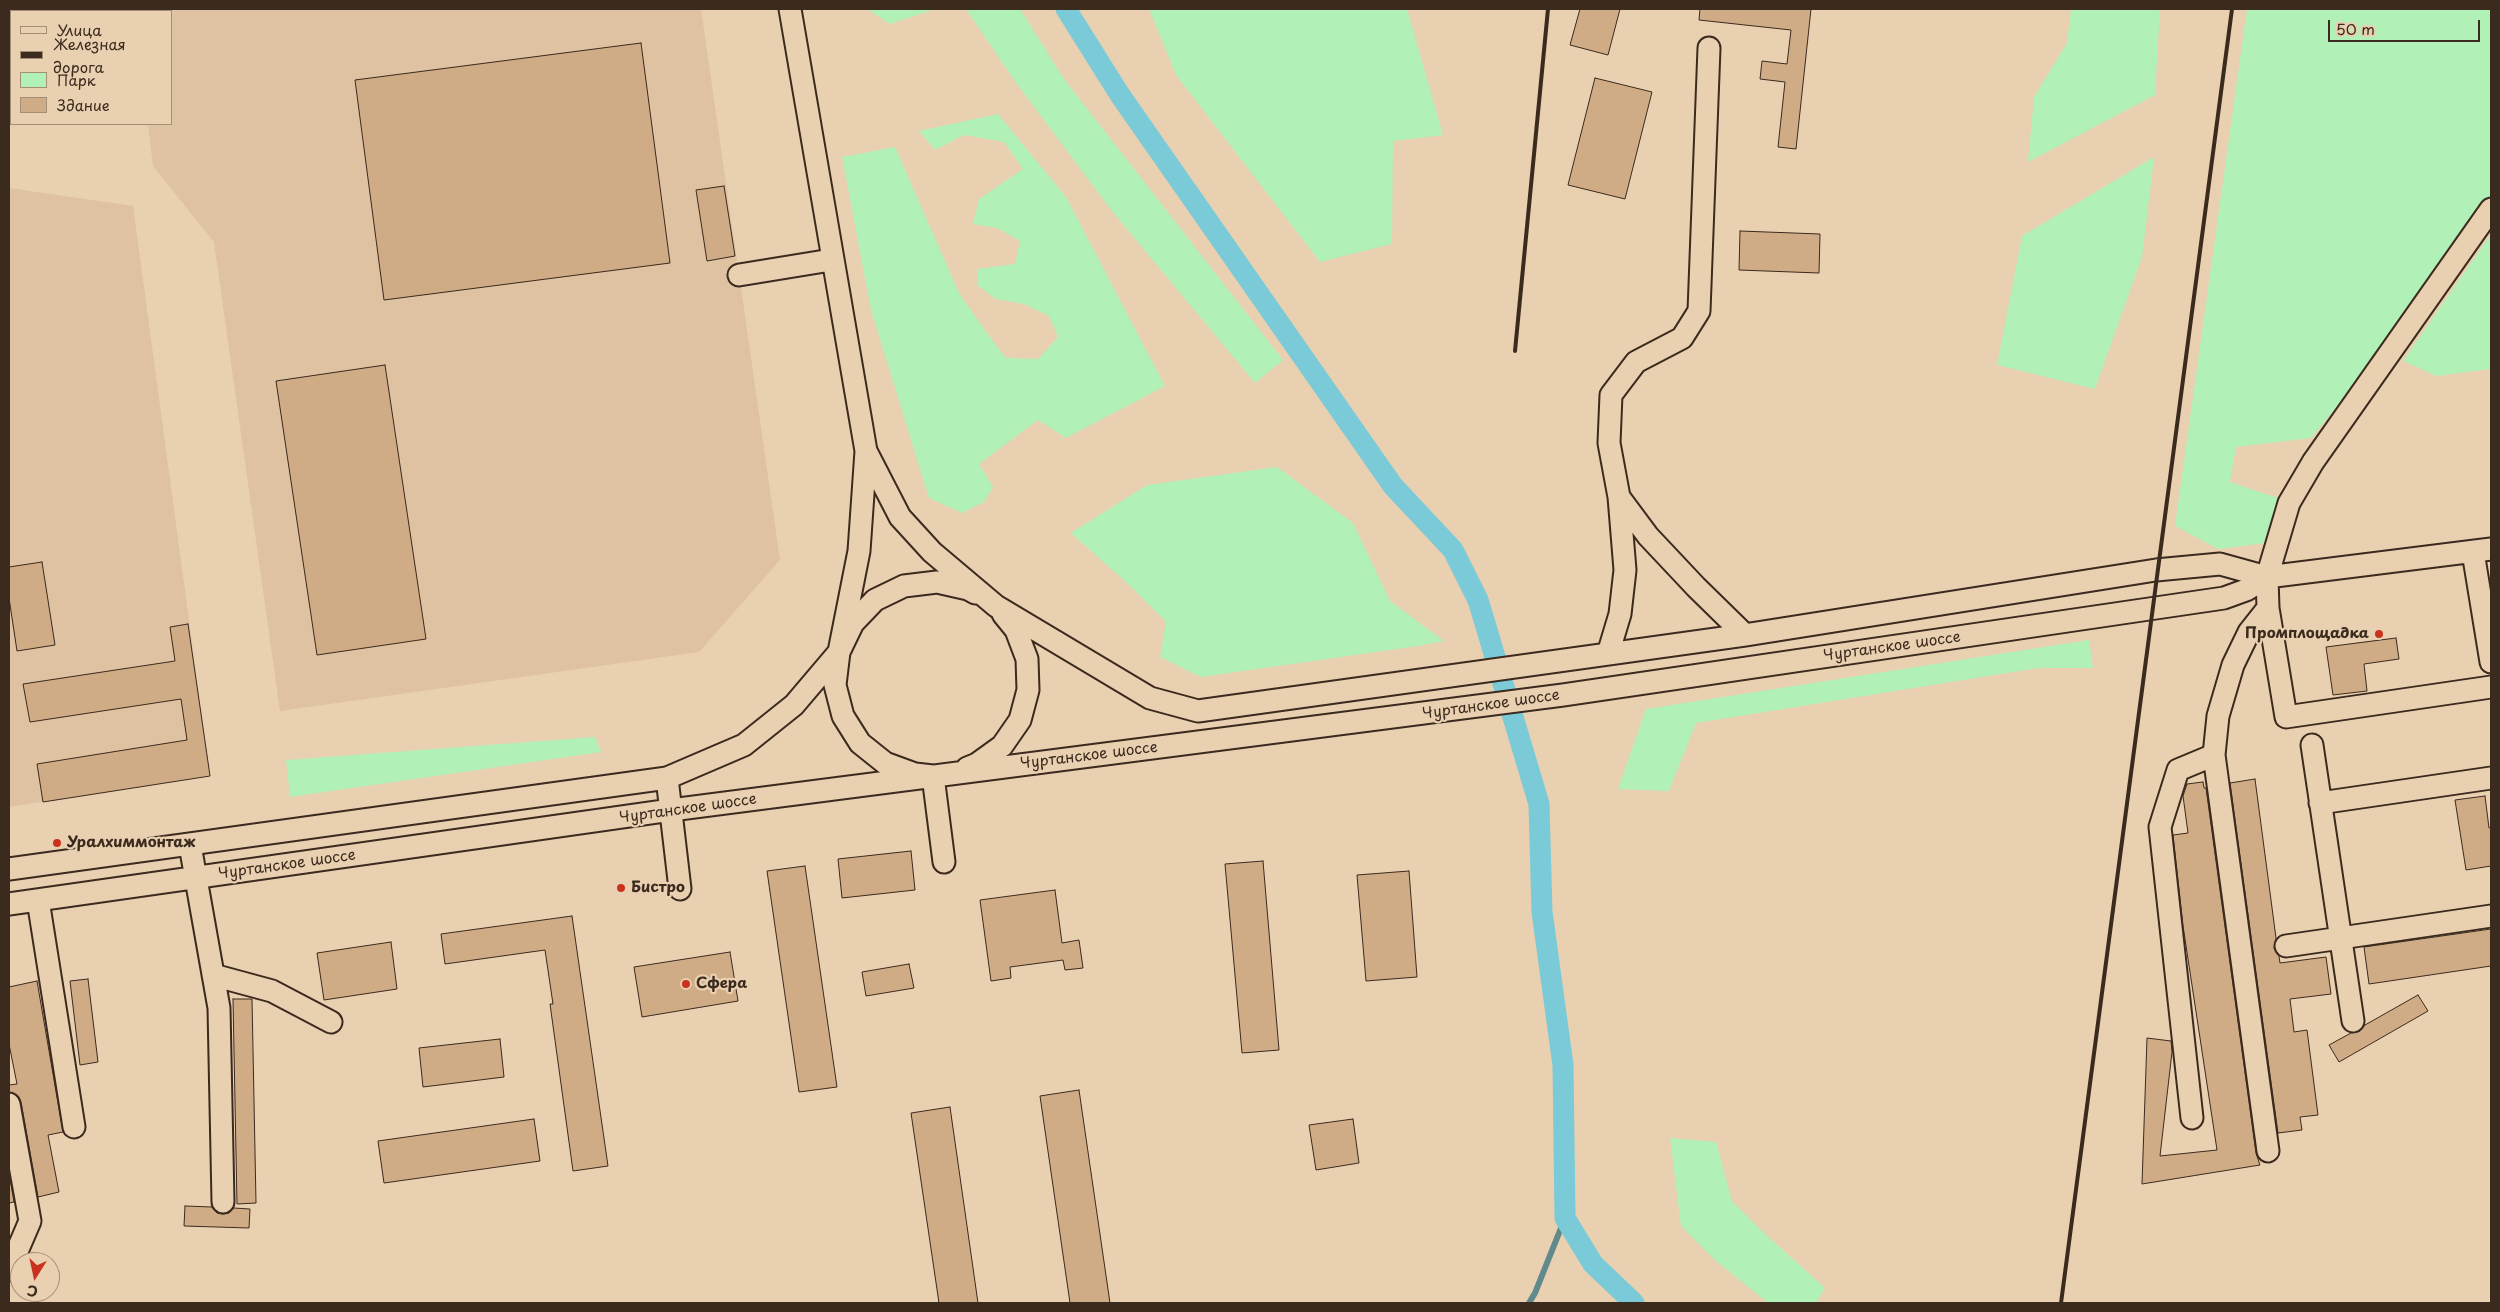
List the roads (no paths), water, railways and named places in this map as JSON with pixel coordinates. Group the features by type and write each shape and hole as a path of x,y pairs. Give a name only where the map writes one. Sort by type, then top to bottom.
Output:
{"street":[{"path":"790,9 831,260 866,451 859,551 839,652 835,685 843,716 860,743 885,763 915,774 940,775 977,764 1002,746 1020,720 1028,690 1027,659 1016,630 996,606 932,552 900,517 866,451"},
{"path":"1608,654 1620,614 1625,570 1619,497 1609,443 1611,395 1636,362 1682,338 1699,311 1709,48"},
{"path":"2491,210 2313,462 2289,504 2267,577 2268,608 2286,717 2491,687"},
{"path":"739,275 831,260"},
{"path":"1619,497 1648,536 1745,635"},
{"path":"9,869 667,778 744,745 794,705 839,652 853,623 875,600 904,586 937,582 968,589 1150,698 1198,711 1745,635 2156,570 2220,564 2267,577 2482,550 2491,662"},
{"name":"Чуртанское шоссе","path":"9,904 671,810 1563,696 2224,598 2246,590 2267,577"},
{"path":"2268,608 2249,632 2233,665 2218,716 2214,755 2268,1151"},
{"path":"2312,745 2353,1021"},
{"path":"2192,1118 2160,827 2178,770 2214,755"},
{"path":"940,775 944,862"},
{"path":"667,778 680,890"},
{"path":"2320,803 2491,778"},
{"path":"190,844 219,1008 222,1202"},
{"path":"38,900 74,1127"},
{"path":"2286,946 2491,916"},
{"path":"213,975 272,991 330,1022"},
{"path":"9,1104 30,1221 9,1270"}],"waterway":[{"path":"1066,9 1120,95 1393,486 1453,550 1478,600 1539,804 1542,912 1563,1065 1565,1218 1593,1264 1634,1303"},
{"path":"1529,1303 1535,1293 1565,1218"}],"railway":[{"path":"1515,351 1548,9"},
{"path":"2061,1303 2232,9"}],"place":[{"name":"Промплощадка","path":"2379,634"},
{"name":"Уралхиммонтаж","path":"57,843"},
{"name":"Бистро","path":"621,888"},
{"name":"Сфера","path":"686,984"}]}
